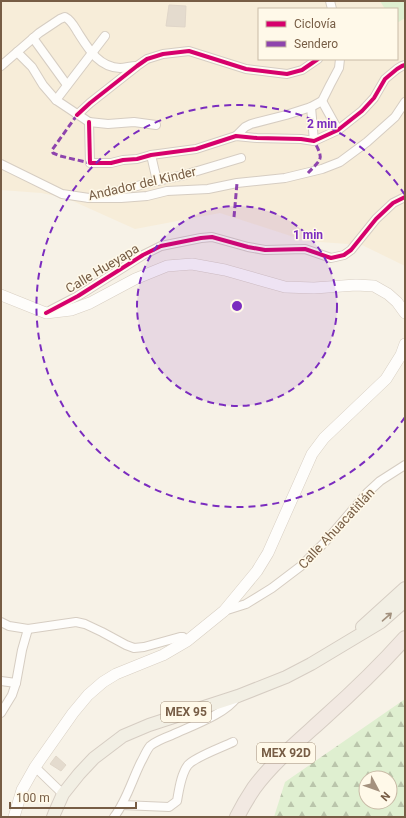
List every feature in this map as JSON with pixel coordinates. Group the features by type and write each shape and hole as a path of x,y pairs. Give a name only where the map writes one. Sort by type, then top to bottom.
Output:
{"highway":[{"name":"MEX 92D","path":"237,817 254,788 266,774 288,751 346,698 405,638"},
{"name":"MEX 92D","path":"346,698 372,680 405,650"}],"main road":[{"path":"1,295 46,313 71,310 90,303 134,279 167,266 192,264 225,270 285,287 314,288 374,286 388,294 397,302 405,313"},
{"path":"14,817 22,790 35,767 73,713 88,696 103,682 116,674 163,655 187,641 224,611 257,571 268,553 312,454 324,438 386,379 402,355 405,344"},
{"name":"MEX 95","path":"343,645 405,588"},
{"name":"MEX 95","path":"53,817 63,794 79,774 94,758 123,736 149,725 238,696 286,677 312,664 381,622 405,601"}],"street":[{"path":"1,66 39,33 65,17 71,21 91,53 100,62 120,68 137,66"},
{"path":"56,100 105,36"},
{"path":"33,38 67,86"},
{"path":"77,115 137,66 147,60 163,54 189,51 246,70 287,74 302,70 317,60"},
{"path":"17,52 32,67 43,85 56,100 89,122 108,124 134,122 156,125"},
{"path":"236,136 245,127 251,124 311,107 322,101 339,68 340,60"},
{"path":"89,122 90,163 111,163 151,155 196,149 236,136 314,141 338,130 362,111 374,98 385,79 405,65"},
{"path":"322,101 338,130"},
{"path":"89,198 121,198 147,196 167,191 208,189 237,183 286,178 322,169 340,162 367,142 395,117 405,102"},
{"path":"311,107 314,141"},
{"path":"151,155 157,181"},
{"name":"Andador del Kinder","path":"1,164 62,194 89,198 184,175 241,158"},
{"name":"Calle Hueyapa","path":"46,313 78,296 143,255 161,246 201,238 212,237 264,250 305,248 331,258 344,255 351,250 376,219 393,203 405,197"},
{"name":"Calle Ahuacatitlán","path":"224,611 246,604 272,588 301,566 325,542 367,493 380,481 405,466"},
{"path":"1,622 9,626 28,629 76,622 85,624 134,648 144,647 180,637 187,641"},
{"path":"1,713 12,694 16,683 22,650 28,629"},
{"path":"1,681 16,683"},
{"path":"114,817 122,805 138,767 150,746 195,725 230,706 238,696"},
{"path":"122,805 170,807 177,801 182,778 188,765 205,754 233,742"},
{"path":"35,767 63,794"},
{"path":"122,805 122,817"}],"shaded area":[{"path":"1,1 405,1 405,266 362,245 306,241 220,213 135,229 66,198 41,193 1,190"}],"green space":[{"path":"380,1 405,1 405,18 398,22 398,8 384,8"},
{"path":"405,699 405,817 274,817 285,782"}],"building":[{"path":"169,5 186,6 185,27 166,26"},
{"path":"56,756 66,765 61,771 50,764"}],"marked path":[{"path":"77,115 52,150 53,153 60,156 90,163"},
{"path":"308,173 320,158 314,141"},
{"path":"234,217 237,183"}],"cycle path":[{"path":"77,115 137,66 147,59 163,54 189,51 246,69 287,74 302,70 317,60"},
{"path":"89,122 90,163 111,163 151,155 196,149 236,136 314,141 338,130 362,111 374,98 385,79 397,69 405,65"},
{"path":"46,313 78,296 143,255 161,246 201,238 212,237 265,250 305,249 331,258 344,255 351,250 376,219 393,203 405,197"}]}
